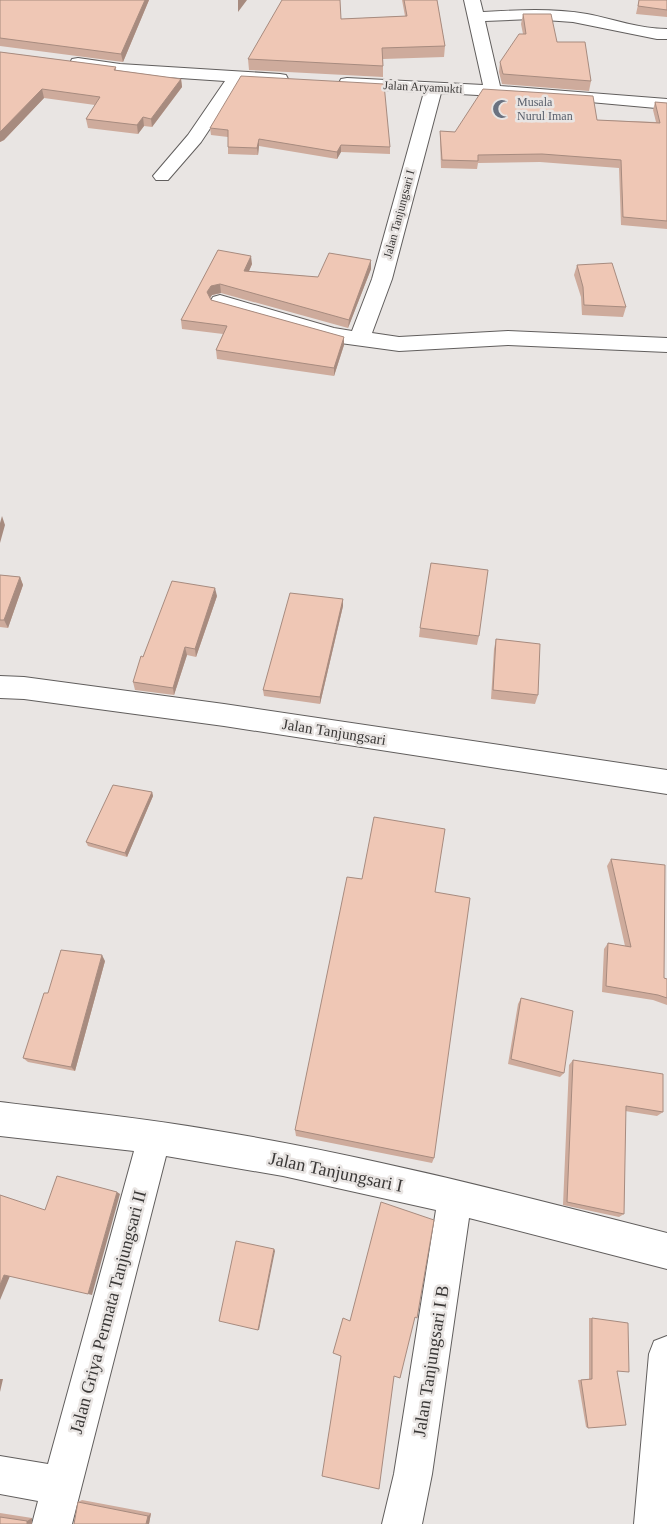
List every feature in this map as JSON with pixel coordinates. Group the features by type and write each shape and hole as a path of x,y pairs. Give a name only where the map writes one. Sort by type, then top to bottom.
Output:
{"street":[{"path":"472,0 493,91"},
{"path":"476,17 520,14 564,15 613,24 654,35 667,34"},
{"path":"65,62 120,69 296,80"},
{"path":"162,176 194,138 236,76"},
{"name":"Jalan Aryamukti","path":"335,82 568,95 667,104"},
{"name":"Jalan Tanjungsari I","path":"359,339 382,279 434,88"},
{"path":"220,302 333,335 399,344 508,338 667,346"},
{"name":"Jalan Tanjungsari","path":"0,687 24,688 224,715 667,782"},
{"name":"Jalan Tanjungsari I","path":"0,1119 154,1137 455,1196 667,1250"},
{"name":"Jalan Griya Permata Tanjungsari II","path":"52,1524 154,1137"},
{"name":"Jalan Tanjungsari I B","path":"402,1524 413,1474 455,1196"},
{"path":"654,1524 662,1480 667,1354"},
{"path":"0,1475 61,1486"}],"building":[{"path":"0,0 145,0 121,54 0,38"},
{"path":"282,0 340,0 341,19 407,16 404,0 437,0 445,46 382,48 383,66 248,59"},
{"path":"639,0 667,0 667,10 638,6"},
{"path":"523,14 551,14 557,42 585,42 591,81 503,74 500,62 519,34 526,34"},
{"path":"0,52 116,67 114,70 181,79 151,119 143,117 137,125 86,119 100,97 42,89 0,132"},
{"path":"241,76 384,84 390,147 341,145 337,152 259,139 257,148 228,147 228,130 210,128"},
{"path":"483,89 593,96 597,120 660,123 655,102 667,103 667,221 623,217 621,160 542,154 478,155 478,161 442,160 440,131 455,132"},
{"path":"218,250 251,256 244,271 318,277 329,253 371,260 349,320 220,284 211,286 207,292 211,300 344,337 334,368 216,350 227,326 181,320"},
{"path":"612,263 626,307 584,305 583,287 577,265"},
{"path":"431,563 488,570 479,636 420,628"},
{"path":"0,575 20,577 4,620 0,620"},
{"path":"172,581 215,588 195,649 185,647 173,688 133,682 141,656 143,657"},
{"path":"290,593 343,599 320,697 263,690"},
{"path":"496,639 540,644 538,695 493,690"},
{"path":"113,785 152,792 125,853 86,842"},
{"path":"374,817 445,829 435,892 470,898 434,1158 295,1130 347,877 362,879"},
{"path":"611,859 665,865 664,978 667,979 667,998 606,986 608,943 631,947"},
{"path":"61,950 102,955 71,1067 23,1058 44,993 48,993"},
{"path":"521,998 573,1011 564,1073 511,1059"},
{"path":"573,1060 663,1074 663,1112 626,1106 624,1214 567,1202"},
{"path":"57,1176 117,1192 88,1294 4,1275 0,1285 0,1195 45,1210"},
{"path":"381,1202 434,1220 417,1318 415,1317 400,1378 394,1376 379,1489 322,1476 341,1356 333,1353 343,1318 350,1321"},
{"path":"236,1241 274,1249 258,1330 219,1321"},
{"path":"592,1318 628,1323 629,1372 617,1371 626,1425 588,1428 581,1380 592,1379"},
{"path":"78,1502 148,1516 146,1524 74,1524"},
{"path":"0,1517 27,1521 27,1524 0,1524"}],"place":[{"name":"Musala Nurul Iman","path":"502,109"}]}
